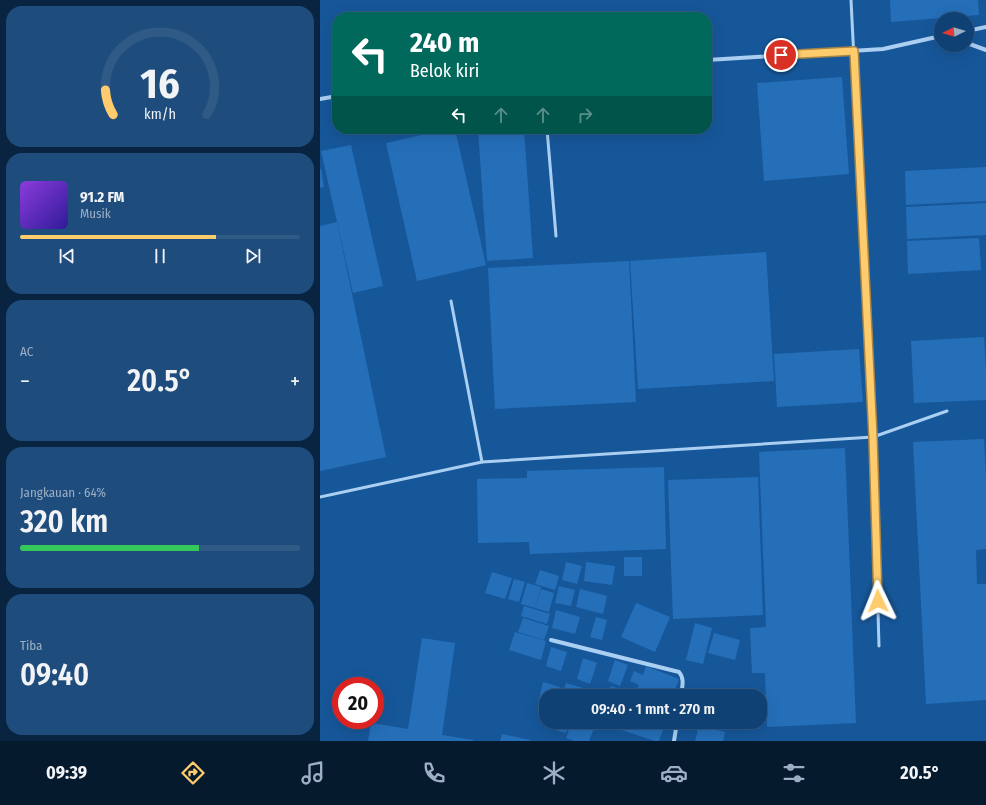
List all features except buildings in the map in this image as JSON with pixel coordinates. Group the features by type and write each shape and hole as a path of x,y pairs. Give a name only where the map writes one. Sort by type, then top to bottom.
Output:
{"street":[{"path":"974,29 986,27"},
{"path":"712,60 883,49 934,38"},
{"path":"974,46 986,50"},
{"path":"320,99 332,97"},
{"path":"551,640 679,672 682,675 682,689"},
{"path":"674,741 676,729"}],"lane":[{"path":"852,0 873,437 879,646"},
{"path":"547,134 556,236"},
{"path":"451,302 482,462"},
{"path":"320,496 482,462 873,437 947,411"}],"route":[{"path":"781,55 854,51 873,437 878,601"}]}
